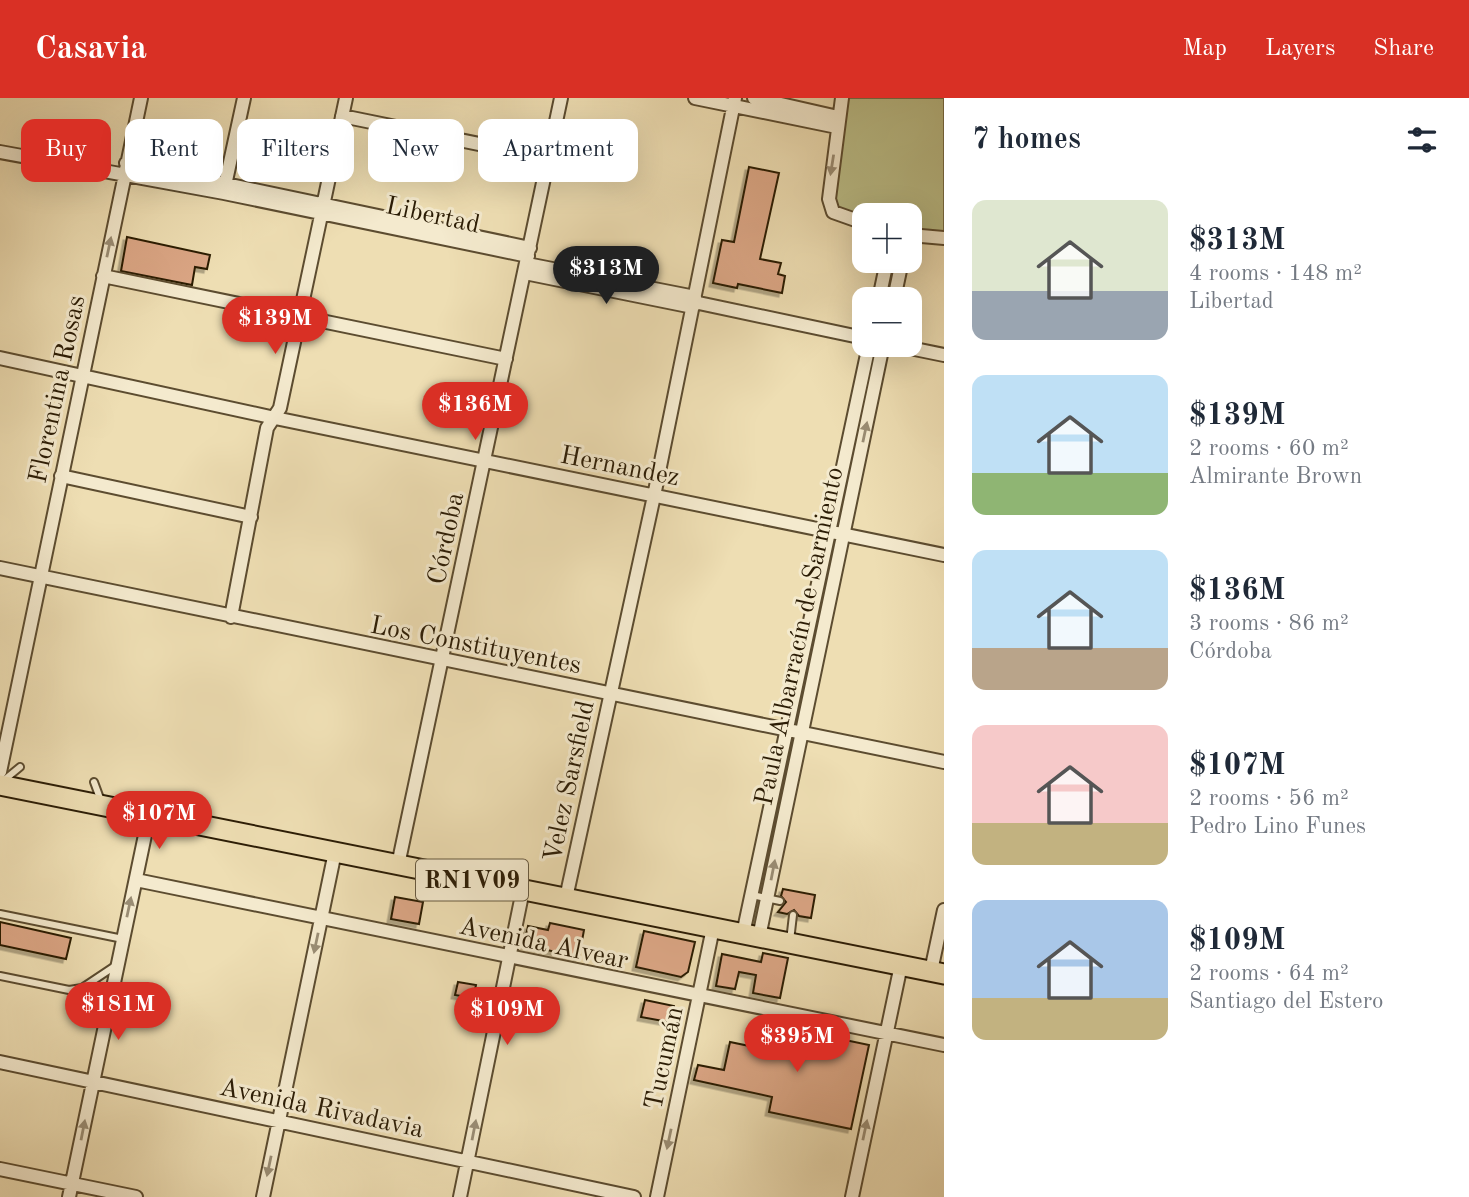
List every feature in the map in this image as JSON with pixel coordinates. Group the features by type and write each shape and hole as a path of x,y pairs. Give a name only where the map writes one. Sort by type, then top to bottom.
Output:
{"main road":[{"name":"RN1V09","path":"0,784 938,973"}],"street":[{"name":"Florentina Rosas","path":"136,119 141,98"},
{"path":"225,189 244,98"},
{"path":"231,617 267,428 275,418 301,316 346,98"},
{"name":"Córdoba","path":"556,119 561,98"},
{"path":"695,98 733,102 838,122"},
{"path":"754,98 838,122"},
{"path":"842,98 829,199 833,212 852,219"},
{"name":"Velez Sarsfield","path":"566,898 654,496 733,102"},
{"path":"342,116 478,144"},
{"name":"Libertad","path":"0,152 116,175 125,168"},
{"name":"Florentina Rosas","path":"0,772 125,168"},
{"name":"Libertad","path":"192,182 323,210 694,302 852,335"},
{"name":"Córdoba","path":"398,865 543,182"},
{"path":"922,236 944,238"},
{"path":"103,276 506,359"},
{"path":"922,351 944,355"},
{"name":"Paula Albarracín de Sarmiento","path":"751,936 767,898 829,530 866,357"},
{"name":"Paula Albarracín de Sarmiento","path":"751,936 751,895 844,533 881,357"},
{"name":"Hernandez","path":"0,358 275,418 944,555"},
{"path":"61,476 251,517"},
{"name":"Los Constituyentes","path":"0,568 442,661 944,762"},
{"path":"69,1197 149,816"},
{"path":"263,1197 335,852"},
{"name":"Avenida Alvear","path":"135,880 944,1045"},
{"path":"460,1197 523,890"},
{"path":"938,973 944,910"},
{"name":"Tucumán","path":"657,1197 713,928"},
{"path":"852,1197 901,965"},
{"name":"Avenida Rivadavia","path":"0,1062 634,1197"},
{"path":"0,1168 135,1197"}],"lane":[{"path":"0,784 20,767"},
{"path":"94,782 103,806"},
{"path":"751,895 780,901"},
{"path":"0,914 123,939"},
{"path":"790,943 793,915"},
{"path":"0,975 69,990 82,988 117,965"}],"green space":[{"path":"842,98 944,98 944,238 922,236 922,203 852,203 852,220 847,219 829,199"},
{"path":"866,357 880,357 759,937 743,934"}],"building":[{"path":"749,167 779,173 760,259 781,263 778,274 785,276 782,293 738,284 737,288 713,283 722,240 734,242"},
{"path":"127,237 210,255 207,269 195,267 192,285 121,271"},
{"path":"783,889 815,895 811,918 799,916 794,910 787,914 778,912 786,902 781,896"},
{"path":"395,897 423,902 419,924 391,919"},
{"path":"0,922 71,938 66,959 0,945"},
{"path":"550,923 584,930 579,957 524,945 528,926 548,930"},
{"path":"644,931 695,942 688,972 681,977 636,967"},
{"path":"763,953 788,958 780,998 753,993 756,975 739,972 735,989 716,986 722,954 761,962"},
{"path":"458,982 476,985 473,998 455,995"},
{"path":"645,1000 674,1006 674,1023 641,1017"},
{"path":"764,1023 869,1045 851,1129 769,1112 772,1097 694,1080 698,1065 724,1070 730,1042 759,1048"}]}
